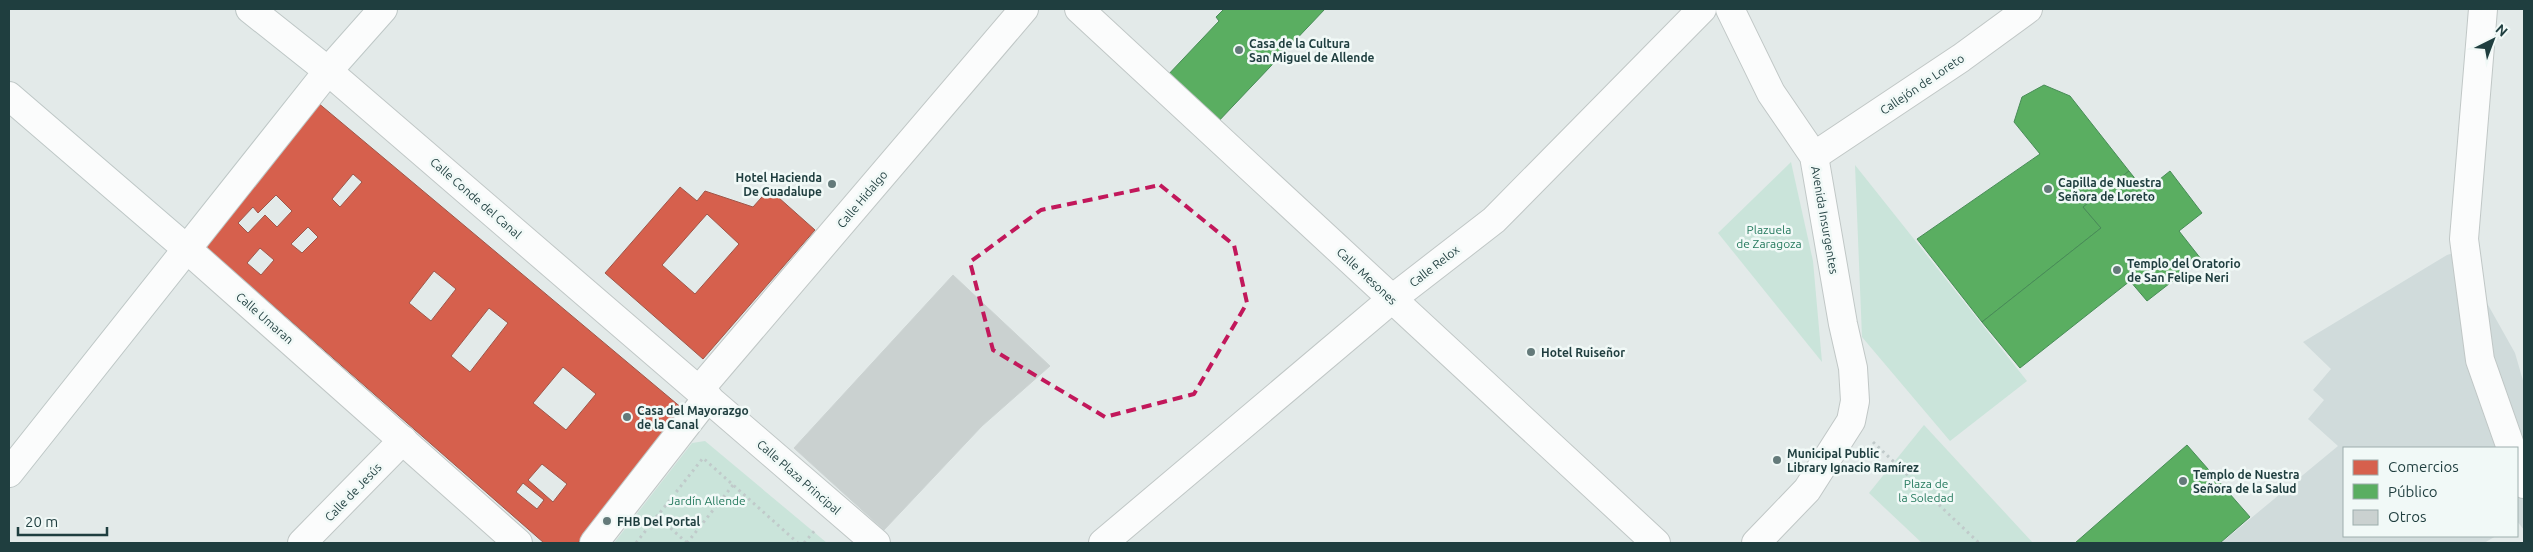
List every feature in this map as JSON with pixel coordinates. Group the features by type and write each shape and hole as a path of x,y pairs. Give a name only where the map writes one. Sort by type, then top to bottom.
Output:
{"street":[{"name":"Calle Conde del Canal","path":"250,9 328,71 704,393"},
{"path":"9,473 188,250 328,71 383,9"},
{"name":"Calle Hidalgo","path":"594,543 704,393 1024,9"},
{"name":"Calle Mesones","path":"1079,9 1656,543"},
{"name":"Calle Relox","path":"1103,543 1392,299 1494,220 1702,9"},
{"name":"Avenida Insurgentes","path":"1730,9 1771,93 1814,156 1843,324 1853,368 1855,401 1852,421"},
{"name":"Callejón de Loreto","path":"1814,156 1961,58 2028,9"},
{"path":"2483,9 2464,239 2480,360 2511,447"},
{"name":"Calle Umaran","path":"9,96 188,250 518,543"},
{"name":"Calle Plaza Principal","path":"704,393 876,543"},
{"path":"1756,543 1807,490 1852,421"},
{"name":"Calle de Jesús","path":"302,543 403,440"},
{"path":"2518,466 2524,484"}],"path":[{"path":"1852,421 1979,543"},
{"path":"636,543 703,458 798,543"},
{"path":"657,516 687,543 733,485"}],"highlighted area":[{"path":"1160,185 1234,245 1247,303 1194,394 1105,417 993,350 970,262 1041,210"}],"shaded area":[{"path":"2476,246 2478,287 2515,353 2524,384 2524,530 2518,522 2518,447 2343,447 2343,537 2494,537 2484,543 2221,543 2338,446 2308,419 2324,400 2313,390 2331,369 2303,342 2447,255"}],"green space":[{"name":"Plazuela de Zaragoza","path":"1791,162 1813,261 1822,362 1718,233"},
{"path":"1855,165 2027,381 1950,441 1862,337"},
{"name":"Plaza de la Soledad","path":"1924,425 2033,543 1922,543 1869,493"},
{"name":"Jardín Allende","path":"705,441 827,543 614,543 692,443"}],"building: Comercios":[{"path":"317,102 683,409 578,543 544,543 204,245","holes":["353,174 362,182 340,207 332,199","276,195 292,211 277,227 265,215 248,233 238,223 253,207 258,213","308,227 318,237 302,253 291,244","260,248 274,260 261,275 247,263","434,271 456,289 431,321 409,303","489,308 508,323 470,372 451,356","563,367 596,394 566,430 533,403","542,464 567,484 553,502 528,480","523,483 544,500 537,509 516,492"]},
{"path":"680,187 697,201 705,191 753,207 769,189 815,230 703,359 605,273","holes":["707,214 739,244 695,294 662,265"]}],"building: Público":[{"name":"Casa de la Cultura San Miguel de Allende","path":"1224,9 1325,9 1215,125 1165,78 1219,21 1216,17"},
{"name":"Capilla de Nuestra Señora de Loreto","path":"2044,85 2070,96 2129,171 2083,207 2101,228 1982,322 1917,239 2040,154 2014,122 2022,97"},
{"name":"Templo del Oratorio de San Felipe Neri","path":"2129,171 2145,191 2170,171 2202,213 2179,231 2201,259 2147,301 2130,281 2020,368 1982,322 2101,228 2083,207"},
{"name":"Templo de Nuestra Señora de la Salud","path":"2187,445 2250,517 2220,543 2075,543"}],"building: Otros":[{"path":"953,275 1050,366 982,426 884,530 794,448"}],"place":[{"name":"Casa de la Cultura San Miguel de Allende","path":"1239,50"},
{"name":"Hotel Hacienda De Guadalupe","path":"832,184"},
{"name":"Capilla de Nuestra Señora de Loreto","path":"2048,189"},
{"name":"Templo del Oratorio de San Felipe Neri","path":"2117,270"},
{"name":"Hotel Ruiseñor","path":"1531,352"},
{"name":"Casa del Mayorazgo de la Canal","path":"627,417"},
{"name":"Municipal Public Library Ignacio Ramírez","path":"1777,460"},
{"name":"Templo de Nuestra Señora de la Salud","path":"2183,481"},
{"name":"FHB Del Portal","path":"607,521"}]}
